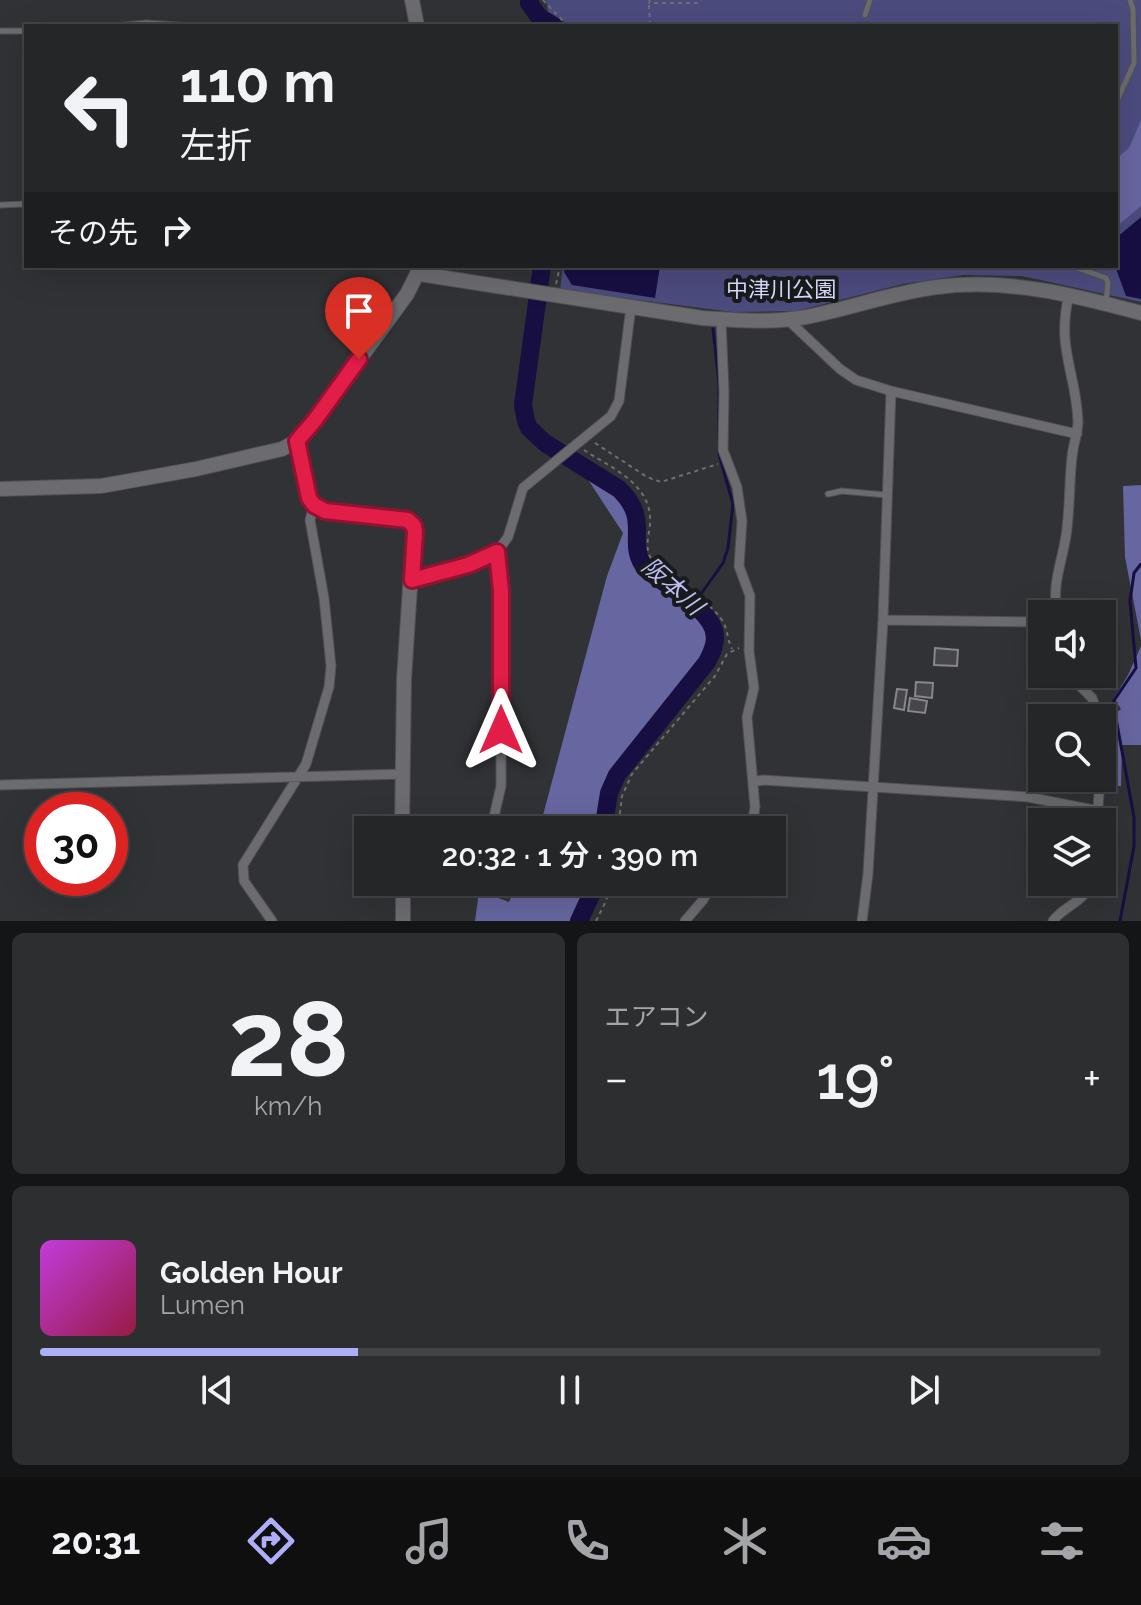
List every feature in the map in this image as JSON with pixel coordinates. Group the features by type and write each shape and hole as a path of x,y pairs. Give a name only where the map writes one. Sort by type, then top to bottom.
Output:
{"street":[{"path":"412,0 417,24"},
{"path":"0,489 101,486 266,454 297,441 421,270 499,287 721,319 787,319 913,292 985,284 1024,286 1141,313"},
{"path":"1056,600 1055,577 1066,536 1072,453 1077,434 1076,399 1063,343 1063,319 1069,295"},
{"path":"412,580 468,565 497,552 508,537 523,488 611,416 619,401 631,307"},
{"path":"721,319 723,450 737,487 742,533 739,566 750,596 749,647 754,688 747,717 753,816"},
{"path":"787,319 849,376 891,391 1077,434"},
{"path":"862,921 868,874 883,620 891,391"},
{"path":"297,441 309,498 314,505 325,511 408,520 414,526 404,679 402,816"},
{"path":"272,921 244,881 243,865 300,777 329,687 331,666 324,598 310,520 314,505"},
{"path":"494,816 501,786 501,591 497,552"},
{"path":"883,620 1028,622"},
{"path":"1082,688 1094,704"},
{"path":"0,785 403,774"},
{"path":"753,782 763,780 1028,797 1066,808"},
{"path":"403,896 403,921"},
{"path":"685,921 705,896"},
{"path":"1053,921 1064,908 1085,896"}],"lane":[{"path":"865,15 870,0"},
{"path":"1118,99 1134,63 1133,9 1130,0"},
{"path":"135,24 162,24"},
{"path":"0,31 24,31"},
{"path":"0,205 24,204"},
{"path":"1078,268 1106,278 1106,303"},
{"path":"828,494 842,491 887,495"}],"path":[{"path":"543,0 566,24"},
{"path":"650,24 650,2 698,3 701,0"},
{"path":"552,295 559,268"},
{"path":"589,436 654,481 667,481 717,464"},
{"path":"576,446 630,479 642,492 649,512 647,545 652,560 715,612 725,626 732,649"},
{"path":"620,816 622,796 632,774 707,686 732,649 749,647"},
{"path":"596,921 608,896"}],"green space":[{"name":"中津川公園","path":"546,0 1141,0 1141,302 1022,276 964,275 903,284 796,311 733,312 560,290 563,268 1118,268 1118,24 568,24 548,12"}],"shaded area":[{"path":"1141,120 1141,206 1118,225 1118,157 1129,148"},
{"path":"1141,217 1141,299 1126,296 1116,268 1118,236"},
{"path":"565,268 660,268 655,298 572,285"},
{"path":"587,478 609,490 634,515 634,562 680,600 705,626 707,658 614,773 604,791 601,816 543,816 607,576 623,533"},
{"path":"1141,485 1141,640 1125,557 1123,486"},
{"path":"1141,646 1141,745 1122,745 1121,786 1116,786 1116,713 1121,709 1114,698"},
{"path":"478,896 497,896 509,902 512,896 586,896 575,921 475,921"}],"building":[{"path":"935,648 958,650 957,666 934,665"},
{"path":"916,682 933,683 932,698 915,696"},
{"path":"897,689 907,690 904,710 894,708"},
{"path":"910,698 927,701 925,713 908,711"}],"waterway":[{"name":"阪本川","path":"530,0 539,17 551,24"},
{"name":"阪本川","path":"542,268 523,405 529,428 545,443 619,489 634,512 637,550 646,569 699,609 713,628 715,638 707,662 617,775 609,793 605,816"},
{"path":"701,594 723,563 728,548 733,504 719,454 719,382 713,329"},
{"path":"1120,921 1134,846 1134,817 1113,702 1136,668 1130,601 1134,573 1141,564"},
{"name":"阪本川","path":"579,921 591,896"}],"route":[{"path":"359,359 297,441 309,498 325,511 408,520 415,532 412,580 468,565 497,552 501,591 501,730"}]}
